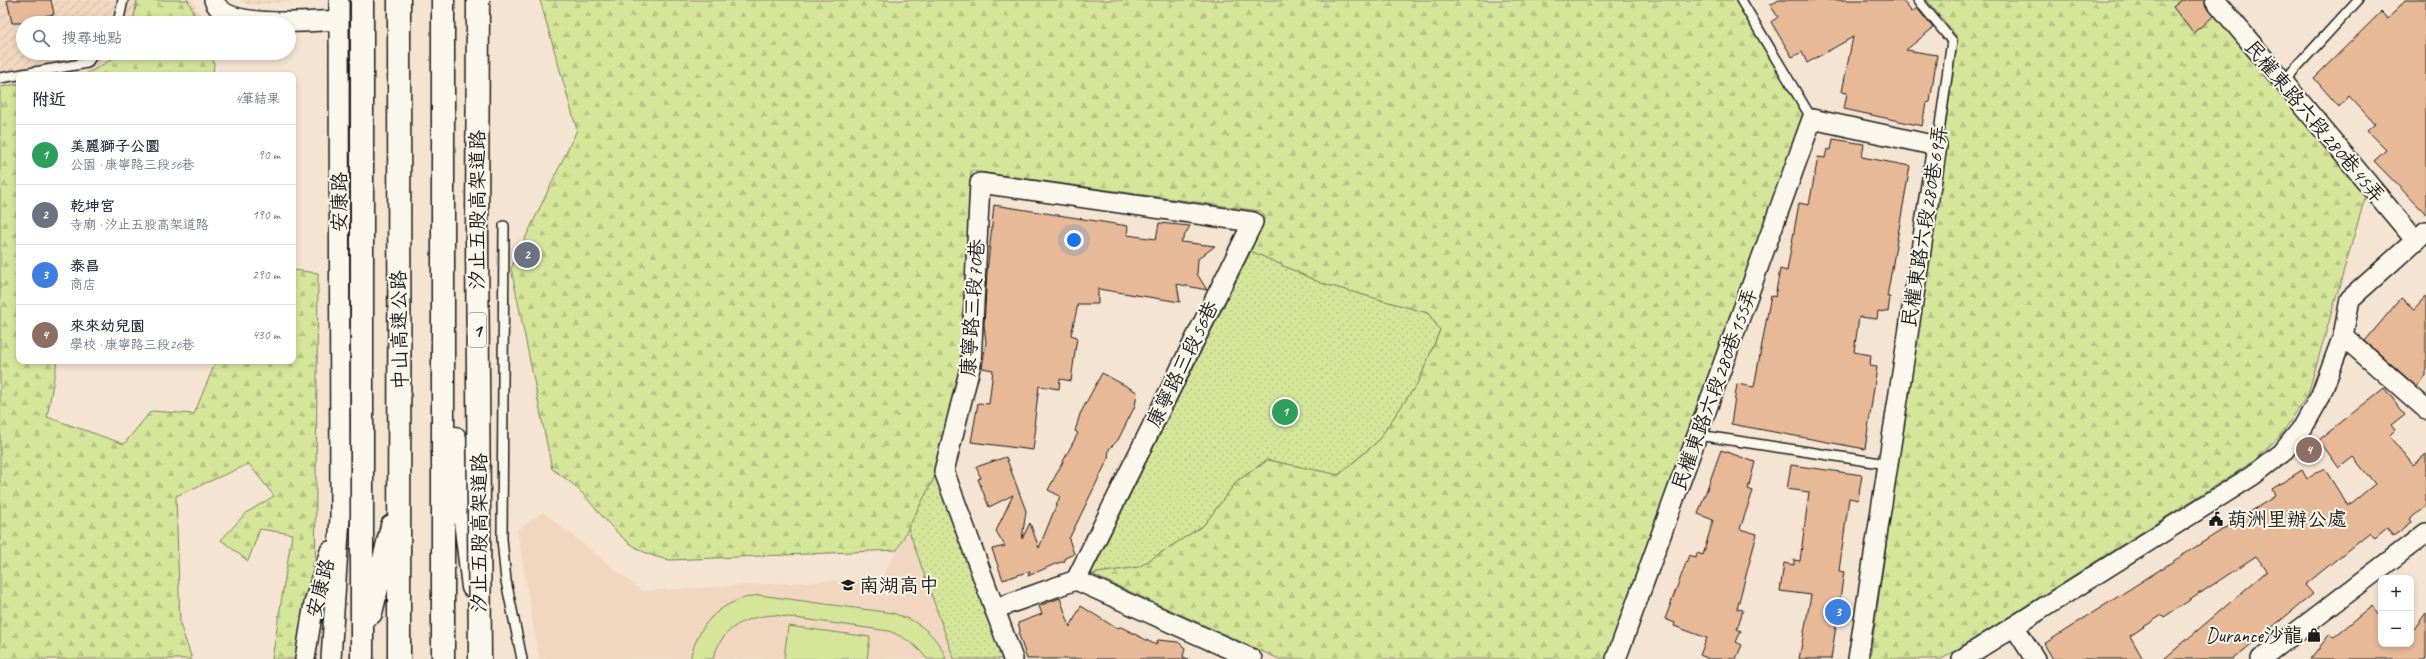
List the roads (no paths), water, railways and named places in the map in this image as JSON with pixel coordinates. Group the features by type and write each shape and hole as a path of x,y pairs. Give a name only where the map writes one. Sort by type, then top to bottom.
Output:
{"highway":[{"path":"362,0 362,659"},
{"name":"中山高速公路","path":"399,0 398,224 401,490 399,659"},
{"name":"1","path":"442,659 443,0"},
{"name":"汐止五股高架道路","path":"478,0 477,248 480,659"},
{"path":"443,333 469,562 486,659"},
{"path":"362,659 374,596 401,490"}],"street":[{"path":"214,0 215,4 230,16"},
{"name":"安康路","path":"331,659 340,517 339,0"},
{"name":"民權東路六段280巷45弄","path":"2215,0 2282,83 2421,236"},
{"path":"296,20 339,20"},
{"path":"1812,119 1938,146"},
{"name":"民權東路六段280巷155弄","path":"1616,659 1812,119"},
{"name":"民權東路六段280巷69弄","path":"1858,659 1886,464 1938,146"},
{"name":"康寧路三段56巷","path":"980,183 1252,222 1076,580"},
{"name":"康寧路三段70巷","path":"980,183 971,364 944,471 1013,659"},
{"path":"1962,659 2252,476 2282,453 2303,427 2320,397 2343,336 2350,299 2421,236"},
{"path":"2343,336 2426,409"},
{"name":"安康路","path":"305,659 314,603 340,517"},
{"path":"2261,659 2426,533"},
{"path":"994,609 1076,580 1252,659"},
{"path":"2014,626 2035,659"}],"lane":[{"path":"120,16 123,0"},
{"path":"1741,0 1812,119"},
{"name":"民權東路六段280巷69弄","path":"1918,0 1952,41 1938,146"},
{"path":"2282,83 2358,0"},
{"path":"35,72 87,63 89,60"},
{"path":"0,78 16,75"},
{"path":"504,226 502,504 506,580 522,659"},
{"path":"1698,435 1886,464"}],"place":[{"name":"乾坤宮","path":"527,255"},
{"name":"美麗獅子公圜","path":"1285,412"},
{"name":"來來幼兒園","path":"2309,450"},
{"name":"葫洲里辦公處","path":"2216,519"},
{"name":"南湖高中","path":"848,585"},
{"name":"泰昌","path":"1838,612"},
{"name":"Durance沙龍","path":"2314,635"}]}
